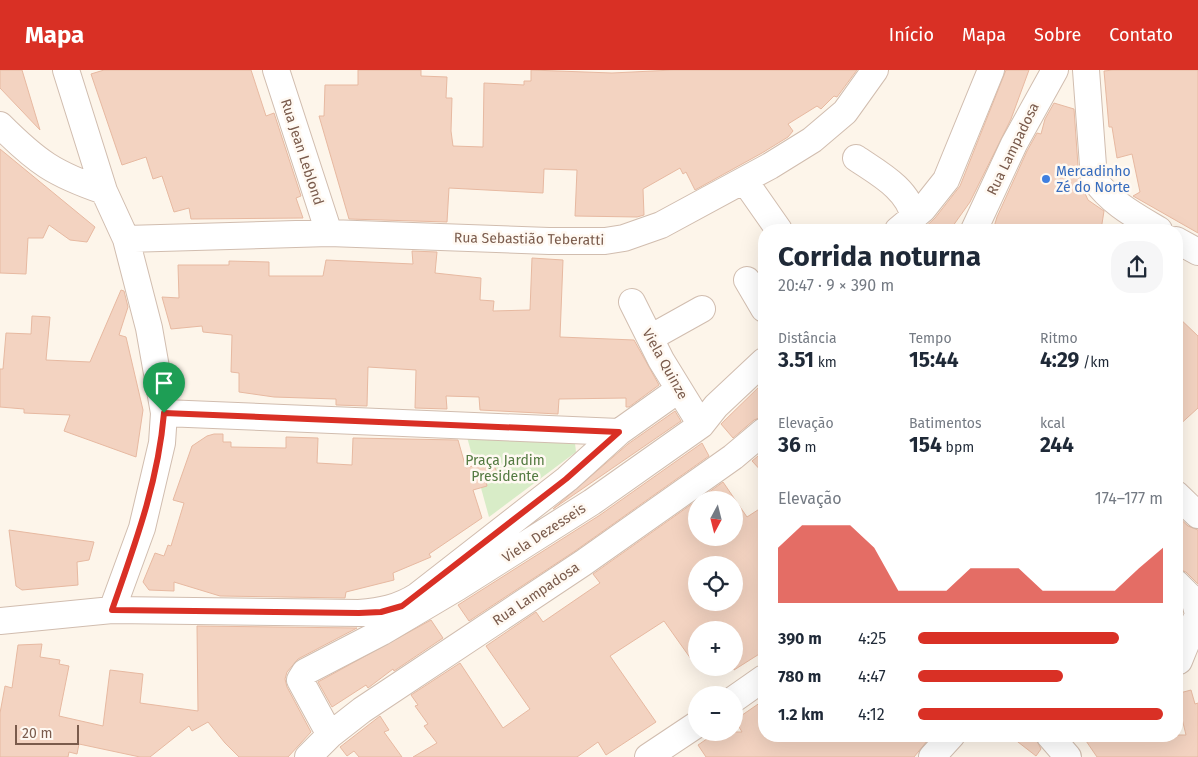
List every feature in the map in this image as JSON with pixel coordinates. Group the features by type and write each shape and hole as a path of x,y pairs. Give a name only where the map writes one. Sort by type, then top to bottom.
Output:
{"street":[{"path":"66,70 104,191 126,239 149,328 164,413 162,443 142,528 112,610"},
{"name":"Rua Sebastião Teberatti","path":"126,239 329,233 605,241 624,238 661,225 744,180 812,140 845,112 875,70"},
{"path":"906,224 932,200 946,180 991,70"},
{"name":"Rua Lampadosa","path":"977,224 1014,144 1055,70"},
{"path":"1086,70 1094,179 1101,190 1122,209 1149,224"},
{"name":"Rua Jean Leblond","path":"283,77 329,233"},
{"path":"0,125 42,164 74,180 104,191"},
{"path":"856,158 891,182 912,208 906,224"},
{"path":"744,180 775,224"},
{"path":"1183,244 1198,252"},
{"path":"746,280 758,299"},
{"name":"Viela Quinze","path":"632,302 678,390 701,425"},
{"path":"650,338 702,309"},
{"name":"Viela Dezesseis","path":"330,735 300,680 302,676 382,632 538,538 701,425 716,406 758,366"},
{"path":"0,621 112,610 359,613 381,612 402,606 566,479 619,432 678,390"},
{"path":"164,413 619,432"},
{"name":"Rua Lampadosa","path":"308,757 330,735 362,710 583,563 733,457 758,435"},
{"path":"1183,501 1198,515"},
{"path":"1183,590 1195,602 1198,614 1184,663"},
{"path":"743,693 758,682"},
{"path":"662,752 688,731"},
{"path":"932,757 946,742"},
{"path":"1055,742 1068,757"}],"green space":[{"name":"Praça Jardim Presidente","path":"467,437 575,443 576,452 489,517"}],"building":[{"path":"0,70 22,70 40,130 0,88"},
{"path":"104,70 251,70 266,116 274,113 301,196 296,198 303,218 191,219 189,208 174,212 162,176 153,179 146,157 122,165 91,74"},
{"path":"358,70 421,70 421,76 447,77 446,98 452,98 451,131 453,146 483,147 484,83 524,85 524,81 531,81 531,70 612,73 673,70 857,70 837,97 834,96 821,109 817,106 788,124 793,131 788,137 762,153 695,190 686,172 683,174 680,168 643,189 644,215 637,217 575,216 577,170 544,169 543,193 449,188 447,222 349,219 319,116 324,116 325,85 358,85"},
{"path":"1006,70 1029,70 1011,119 970,202 954,224 928,224 960,186"},
{"path":"1198,70 1198,233 1133,196 1140,192 1132,154 1117,158 1112,127 1109,127 1104,71"},
{"path":"1054,103 1074,109 1079,180 1088,200 1104,211 1102,224 995,224 1027,151 1037,133 1041,134 1045,119"},
{"path":"0,149 95,227 87,242 70,240 49,225 43,238 28,238 26,274 0,273"},
{"path":"412,251 437,252 435,273 481,278 480,300 494,301 493,311 530,310 532,258 563,260 560,337 634,340 659,385 629,407 626,407 626,398 559,399 558,414 480,410 479,397 446,396 447,409 415,408 416,370 368,367 367,406 336,405 336,399 274,397 239,392 239,373 231,372 232,335 203,332 202,326 171,329 162,297 179,298 178,265 229,265 229,261 269,262 269,276 323,276 326,260 413,264"},
{"path":"121,290 124,291 128,307 119,335 126,337 143,410 136,457 64,431 70,415 24,413 24,409 0,407 0,369 3,369 6,333 31,334 32,316 50,317 46,360 90,362"},
{"path":"1183,322 1198,336 1198,408 1183,422"},
{"path":"758,388 758,418 733,438 721,424"},
{"path":"675,411 681,421 553,509 628,444"},
{"path":"223,434 223,442 231,442 231,447 286,448 286,437 318,438 317,463 352,465 353,438 458,440 466,468 493,460 498,478 486,482 487,486 473,490 482,518 429,554 431,557 393,573 394,580 346,592 345,598 220,596 174,582 174,591 149,590 143,582 155,553 164,556 168,545 171,546 184,503 173,500 192,446 207,436"},
{"path":"702,443 709,456 575,551 469,621 458,605 600,515"},
{"path":"758,456 758,468 752,461"},
{"path":"723,482 729,491 710,491"},
{"path":"688,507 688,546 743,546 743,511 747,517 758,510 758,655 743,664 743,621 688,621 688,655 664,621 610,656 656,722 606,755 598,742 577,757 413,757 437,743 424,726 428,724 415,706 418,705 411,695 460,663 503,728 530,709 486,646 536,612 543,622 600,583 593,574"},
{"path":"1183,521 1198,530 1198,584 1183,571"},
{"path":"9,530 94,542 89,560 77,562 78,585 22,590 16,586"},
{"path":"431,620 443,638 394,671 393,669 368,688 366,685 332,707 318,682"},
{"path":"197,626 357,628 298,659 287,672 285,679 287,687 311,732 288,757 239,757 208,722 192,731 189,726 150,757 140,757 79,744 77,754 69,752 68,757 0,757 0,713 5,686 12,688 18,645 42,644 40,657 60,660 59,664 69,666 59,716 103,726 110,670 143,674 140,703 198,711"},
{"path":"1191,690 1195,704 1198,703 1198,757 1097,757 1087,742 1183,742 1183,735 1186,735 1183,723 1183,692"},
{"path":"758,704 758,742 926,742 914,757 706,757 698,745 704,741 743,741 743,714"},
{"path":"380,716 389,730 384,732 402,757 359,757 354,751 347,756 340,747"},
{"path":"1018,742 1038,742 1041,749 1036,756"}],"place":[{"name":"Mercadinho Zé do Norte","path":"1046,179"}],"route":[{"path":"164,413 619,432 566,479 486,543 402,606 381,612 359,613 112,610 142,528 162,443 164,413"}]}
